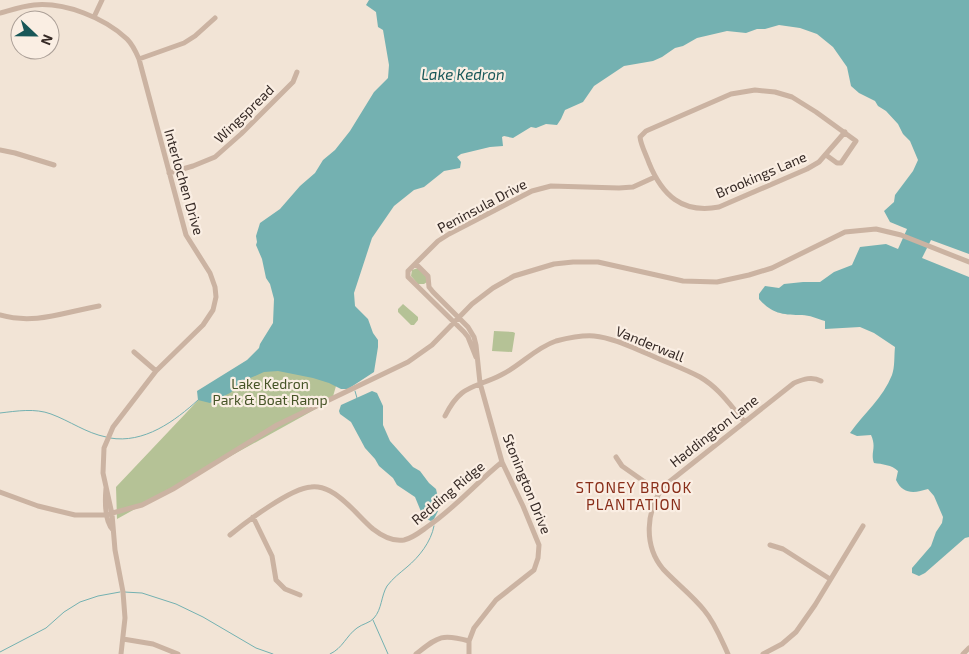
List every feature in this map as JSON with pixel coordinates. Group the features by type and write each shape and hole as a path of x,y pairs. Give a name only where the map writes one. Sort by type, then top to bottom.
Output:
{"street":[{"path":"94,17 102,0"},
{"name":"Interlochen Drive","path":"0,13 34,5 68,8 94,17 127,39 135,49 186,235 210,273 215,287 216,297 213,310 202,325 156,371 108,437 104,448 102,462 123,592 125,618 122,654"},
{"path":"139,59 190,40 215,18"},
{"name":"Wingspread","path":"169,173 192,166 219,154 293,82 297,72"},
{"name":"Brookings Lane","path":"755,90 775,92 792,97 845,132 826,155 807,169 718,207 706,209 689,207 664,192 655,177 640,137 642,134 731,94 755,90"},
{"path":"826,155 837,164 841,163 856,141 845,132"},
{"path":"0,150 54,165"},
{"name":"Peninsula Drive","path":"416,264 438,241 449,234 532,191 551,186 633,187 655,177"},
{"path":"0,492 64,513 86,516 110,514 142,505 161,496 277,425 408,362 432,345 481,296 503,281 554,264 598,262 684,281 717,282 772,268 829,238 845,232 866,229 890,231 969,262"},
{"path":"454,323 408,276 408,271 416,264 428,276 430,288 459,318"},
{"path":"425,293 430,288"},
{"path":"0,314 22,319 39,319 99,306"},
{"name":"Stonington Drive","path":"459,318 474,337 480,383 502,462 538,541 538,558 534,570 492,604 474,628 468,641"},
{"name":"Stonington Drive","path":"454,323 468,337 476,357"},
{"name":"Vanderwall","path":"445,416 452,403 460,394 480,383 501,375 540,349 556,342 582,336 595,336 625,345 700,377 710,383 744,421"},
{"path":"134,352 156,371"},
{"name":"Haddington Lane","path":"728,654 709,616 662,567 655,555 651,546 649,523 653,506 659,492 682,470 794,383 806,378 822,381"},
{"path":"616,457 622,466 659,492"},
{"name":"Redding Ridge","path":"230,536 253,517 294,492 311,487 320,487 336,496 380,534 392,539 402,540 410,538 435,521 502,462"},
{"path":"253,517 272,556 276,580 285,589 300,595"},
{"path":"763,654 782,644 796,632 815,605 863,526"},
{"path":"770,545 783,549 830,579"},
{"path":"416,654 443,637 468,641 469,654"},
{"path":"124,640 153,644 178,654"},
{"path":"964,654 969,648"}],"green space":[{"path":"418,268 426,275 427,282 424,284 418,284 411,276 412,270"},
{"path":"403,304 418,317 414,325 411,325 398,312 398,309"},
{"path":"494,331 515,333 512,352 492,351"},
{"name":"Lake Kedron Park & Boat Ramp","path":"255,356 338,379 332,400 117,519 116,487 204,394"}],"water":[{"name":"Lake Kedron","path":"369,0 969,0 969,254 931,240 922,258 969,277 969,537 965,538 925,573 919,576 912,573 912,568 931,546 936,532 942,523 943,517 934,496 928,489 910,492 902,488 896,480 898,471 896,469 884,464 874,463 871,435 857,436 850,433 888,383 894,369 895,347 874,333 860,327 825,329 825,321 808,316 779,313 769,308 759,299 759,294 765,286 779,288 784,284 820,282 834,272 852,265 860,247 886,244 898,249 907,229 890,222 884,211 894,202 895,195 913,171 918,160 910,141 903,134 898,124 875,101 859,93 851,86 847,67 833,47 817,34 800,28 779,25 746,33 727,31 697,38 653,61 624,66 594,86 583,102 565,110 557,125 546,124 536,128 531,127 513,138 502,137 503,146 461,154 457,157 461,162 460,168 444,171 424,187 414,190 394,206 372,238 354,293 355,306 368,319 373,333 378,340 374,372 348,389 341,389 313,378 278,371 264,372 248,379 230,393 210,403 198,400 197,391 247,360 259,348 273,323 274,299 256,245 256,236 260,223 280,209 300,186 315,173 323,160 335,150 350,131 374,92 388,78 389,65 383,30 378,27 376,12 366,5"},
{"path":"372,391 377,393 383,406 383,425 390,441 436,489 439,502 438,511 431,521 422,514 415,497 397,485 393,478 379,466 365,448 351,422 340,414 341,405"}],"waterway":[{"path":"355,391 357,398"},
{"path":"110,438 135,438 147,434 169,423 198,400"},
{"path":"0,413 26,410 45,412 92,433 106,437"},
{"path":"330,654 338,649 357,628 374,618 379,611 387,586 420,554 430,538 434,526"},
{"path":"0,652 46,628 64,612 80,602 120,592"},
{"path":"124,592 142,593 176,604 203,617 256,648 273,654"},
{"path":"373,620 388,654"}],"district":[{"name":"STONEY BROOK PLANTATION","path":"634,496"}]}
